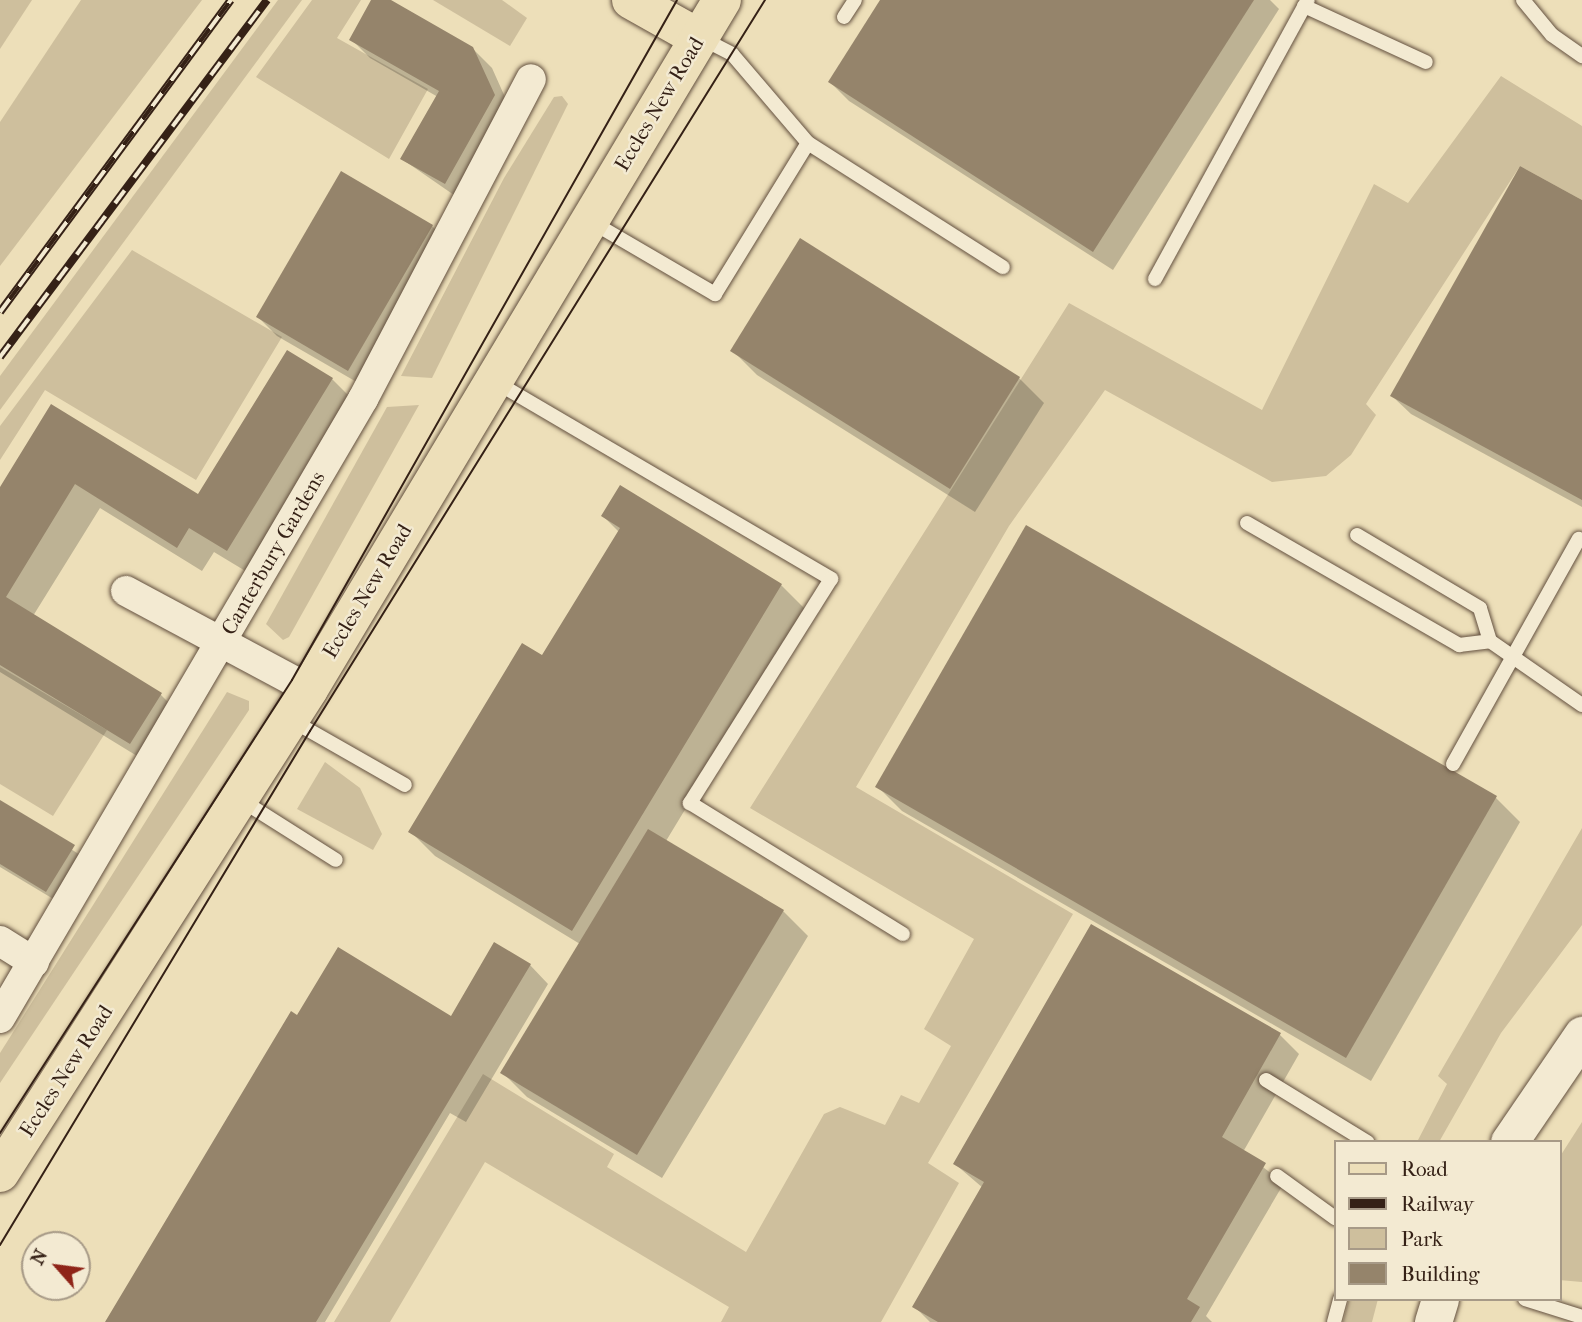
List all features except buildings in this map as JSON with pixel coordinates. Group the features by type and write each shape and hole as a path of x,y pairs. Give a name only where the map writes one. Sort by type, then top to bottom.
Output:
{"main road":[{"path":"631,0 699,38"},
{"name":"Eccles New Road","path":"0,1173 299,704 722,0"}],"street":[{"name":"Canterbury Gardens","path":"0,1018 363,400 531,79"},
{"path":"125,591 220,644 299,704"},
{"path":"0,942 34,962"},
{"path":"1509,1140 1582,1035"},
{"path":"1433,1322 1439,1301"}],"lane":[{"path":"844,17 855,0"},
{"path":"1523,0 1552,35 1582,56"},
{"path":"1155,279 1306,3 1426,62"},
{"path":"699,38 732,54 808,143 1003,267"},
{"path":"589,221 715,294 808,143"},
{"path":"492,380 831,579 690,803 904,933"},
{"path":"1247,523 1459,645 1490,641 1516,654 1582,705"},
{"path":"1357,535 1480,608 1490,641"},
{"path":"1453,764 1579,539"},
{"path":"299,704 405,785"},
{"path":"239,800 336,860"},
{"path":"1266,1080 1364,1140"},
{"path":"1277,1176 1334,1217"},
{"path":"1334,1322 1339,1301"},
{"path":"1531,1301 1582,1317"}],"green space":[{"path":"0,0 32,0 0,49"},
{"path":"81,0 202,0 0,266 0,122"},
{"path":"278,0 302,0 0,410 0,376"},
{"path":"312,0 361,0 337,38 428,89 389,159 256,77"},
{"path":"433,0 502,0 527,18 510,46"},
{"path":"1501,76 1582,126 1582,200 1520,166 1366,404 1376,415 1351,455 1326,476 1272,482 1105,390 1009,526 856,787 1073,914 928,1163 959,1183 881,1322 721,1322 729,1307 485,1162 390,1322 334,1322 483,1074 614,1154 607,1167 746,1252 824,1114 840,1107 885,1125 901,1095 919,1103 951,1046 924,1029 974,939 750,808 1069,303 1262,410 1374,184 1408,203"},
{"path":"562,96 568,104 432,378 401,376 504,178 554,97"},
{"path":"132,250 282,337 196,480 45,390 0,460 0,426"},
{"path":"419,405 289,637 283,640 266,624 387,407"},
{"path":"0,667 107,730 53,816 0,784"},
{"path":"227,692 249,701 249,710 0,1083 0,1053"},
{"path":"325,762 360,788 382,834 373,850 297,809"},
{"path":"1582,828 1582,925 1501,1033 1440,1140 1418,1140 1447,1084 1438,1076"},
{"path":"1582,1122 1582,1282 1561,1280 1561,1155"},
{"path":"1348,1301 1377,1301 1372,1322 1343,1322"}],"tram line":[{"path":"0,1133 292,680 677,0"},
{"path":"0,1245 310,731 765,0"}],"railway":[{"path":"0,312 231,0"},
{"path":"0,357 267,0"}]}
